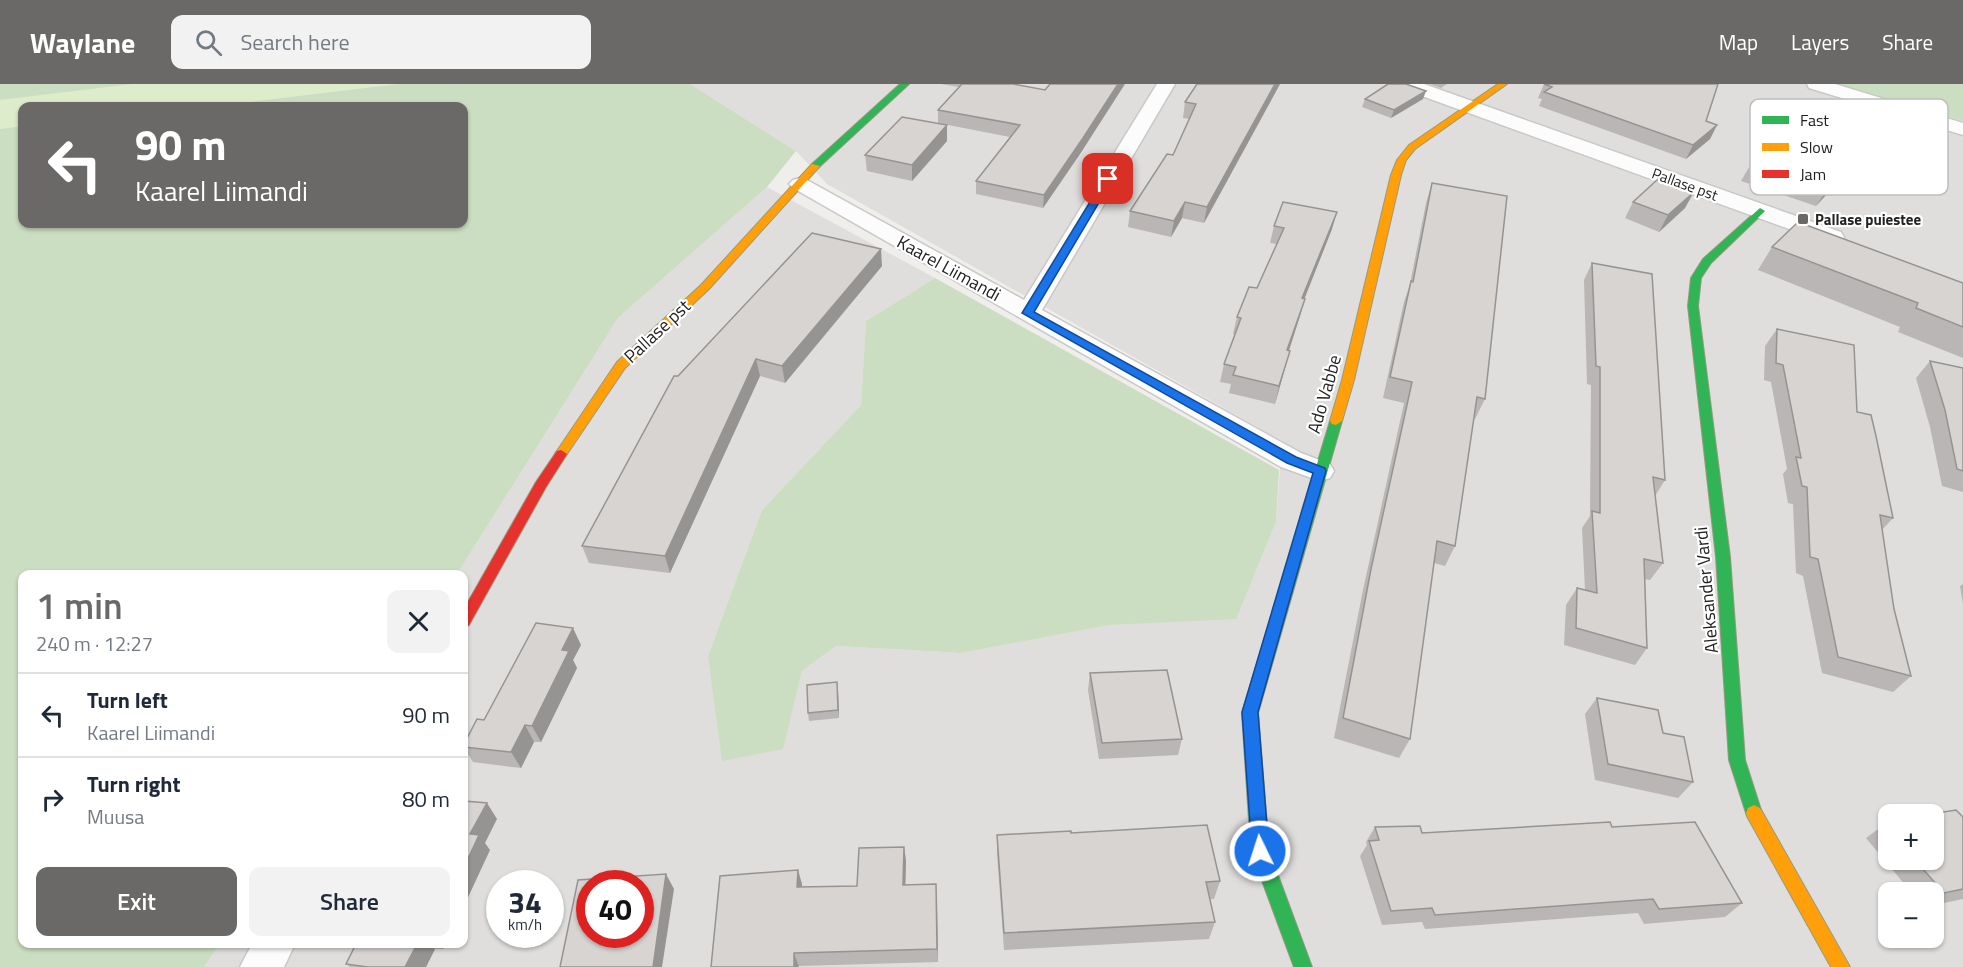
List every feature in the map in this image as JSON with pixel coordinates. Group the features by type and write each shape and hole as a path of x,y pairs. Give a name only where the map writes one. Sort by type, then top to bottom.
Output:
{"street":[{"name":"Pallase pst","path":"468,614 541,485 621,365 705,287 826,154 905,84"},
{"path":"1028,313 1166,84"},
{"name":"Pallase pst","path":"1407,84 1851,244"},
{"name":"Ado Vabbe","path":"1303,967 1260,851 1250,712 1348,380 1396,175 1402,160 1412,147 1503,84"},
{"path":"1816,84 1865,99"},
{"path":"1948,124 1963,129"},
{"name":"Kaarel Liimandi","path":"800,184 1291,460 1320,471"},
{"name":"Aleksander Vardi","path":"1760,211 1707,261 1696,278 1693,306 1723,557 1737,760 1755,816 1842,967"},
{"path":"261,967 273,948"}],"shaded area":[{"path":"690,84 1834,84 1886,99 1750,99 1750,195 1948,195 1948,117 1963,121 1963,967 204,967 217,948 468,948 468,570 460,570 618,318 767,187 935,278 866,321 861,405 762,510 708,656 782,749 802,671 836,646 961,653 1110,625 1236,618 1276,522 1282,441 827,184 796,151"}],"green space":[{"path":"0,84 132,84 0,100"},
{"path":"125,84 398,84 248,102 18,102 18,127 0,129 0,99"},
{"path":"398,84 690,84 796,151 767,187 618,318 460,570 18,570 18,948 217,948 204,967 0,967 0,129 18,127 18,228 468,228 468,102 248,102"},
{"path":"1834,84 1963,84 1963,121 1948,117 1948,99 1886,99"},
{"path":"935,278 1279,470 1276,522 1236,619 1110,625 961,653 836,646 802,671 783,749 722,761 708,656 762,510 861,405 866,321"}],"building":[{"path":"962,84 1013,84 1045,90 1050,84 1118,84 1044,195 976,181 1020,125 938,110"},
{"path":"1197,84 1275,84 1207,207 1185,202 1174,221 1130,211 1167,154 1173,155 1196,104 1185,102"},
{"path":"1388,84 1406,84 1426,91 1394,110 1365,99"},
{"path":"1544,84 1718,84 1706,121 1717,125 1693,145 1544,92 1552,87"},
{"path":"902,117 947,125 912,165 865,155"},
{"path":"1658,179 1694,192 1668,215 1633,202"},
{"path":"1432,183 1507,196 1485,399 1477,397 1455,546 1437,541 1410,739 1343,718 1371,569 1412,382 1390,377 1411,281 1413,282"},
{"path":"1283,202 1337,212 1302,298 1305,299 1287,350 1290,351 1279,386 1233,375 1236,367 1224,364 1241,318 1237,317 1249,287 1257,288 1284,228 1274,226"},
{"path":"1798,222 1963,283 1963,327 1916,308 1918,303 1772,247"},
{"path":"812,233 881,249 782,366 756,359 665,556 582,546 674,376 678,376"},
{"path":"1592,263 1652,274 1665,480 1653,477 1663,563 1644,559 1647,648 1576,628 1577,588 1597,593 1592,511 1600,513 1600,367 1596,366"},
{"path":"1777,329 1854,345 1857,412 1871,415 1893,518 1880,515 1894,609 1911,676 1838,657 1818,559 1810,557 1807,487 1802,486 1796,457 1801,458 1783,365 1776,363"},
{"path":"1930,361 1963,368 1963,471 1957,469 1945,410"},
{"path":"536,623 573,628 562,650 569,651 532,726 525,725 511,752 468,747 468,736 477,719 484,720"},
{"path":"1167,670 1182,739 1102,743 1090,673"},
{"path":"837,682 838,710 808,713 807,685"},
{"path":"1597,698 1658,710 1663,733 1684,737 1693,782 1608,764"},
{"path":"468,801 487,803 470,834 479,835 468,858"},
{"path":"1956,810 1963,817 1963,889 1944,893 1944,882 1934,882 1924,870 1944,870 1944,812"},
{"path":"1610,822 1612,827 1695,822 1742,903 1659,909 1653,899 1435,915 1432,908 1391,911 1369,841 1379,840 1375,827 1420,826 1422,833"},
{"path":"1207,825 1220,881 1206,882 1215,922 1004,933 997,835"},
{"path":"904,847 903,885 936,884 937,949 794,953 794,967 711,967 720,876 798,870 797,887 857,886 859,848"},
{"path":"666,874 653,967 560,967 576,890 576,948 654,948 654,875"},
{"path":"354,948 415,948 405,967 368,967 346,964"}],"traffic: fast":[{"path":"815,166 905,84"},
{"path":"1754,813 1737,760 1723,557 1693,306 1696,278 1707,261 1760,211"},
{"path":"1303,967 1260,851 1250,713 1336,421"}],"traffic: slow":[{"path":"1336,421 1348,380 1396,175 1402,160 1412,147 1503,84"},
{"path":"561,454 621,365 705,287 815,166"},
{"path":"1754,813 1841,967"}],"traffic: jam":[{"path":"468,614 561,454"}],"place":[{"name":"Pallase puiestee","path":"1803,219"}],"route":[{"path":"1108,179 1028,313 1291,460 1320,471 1250,712 1260,851"}]}
